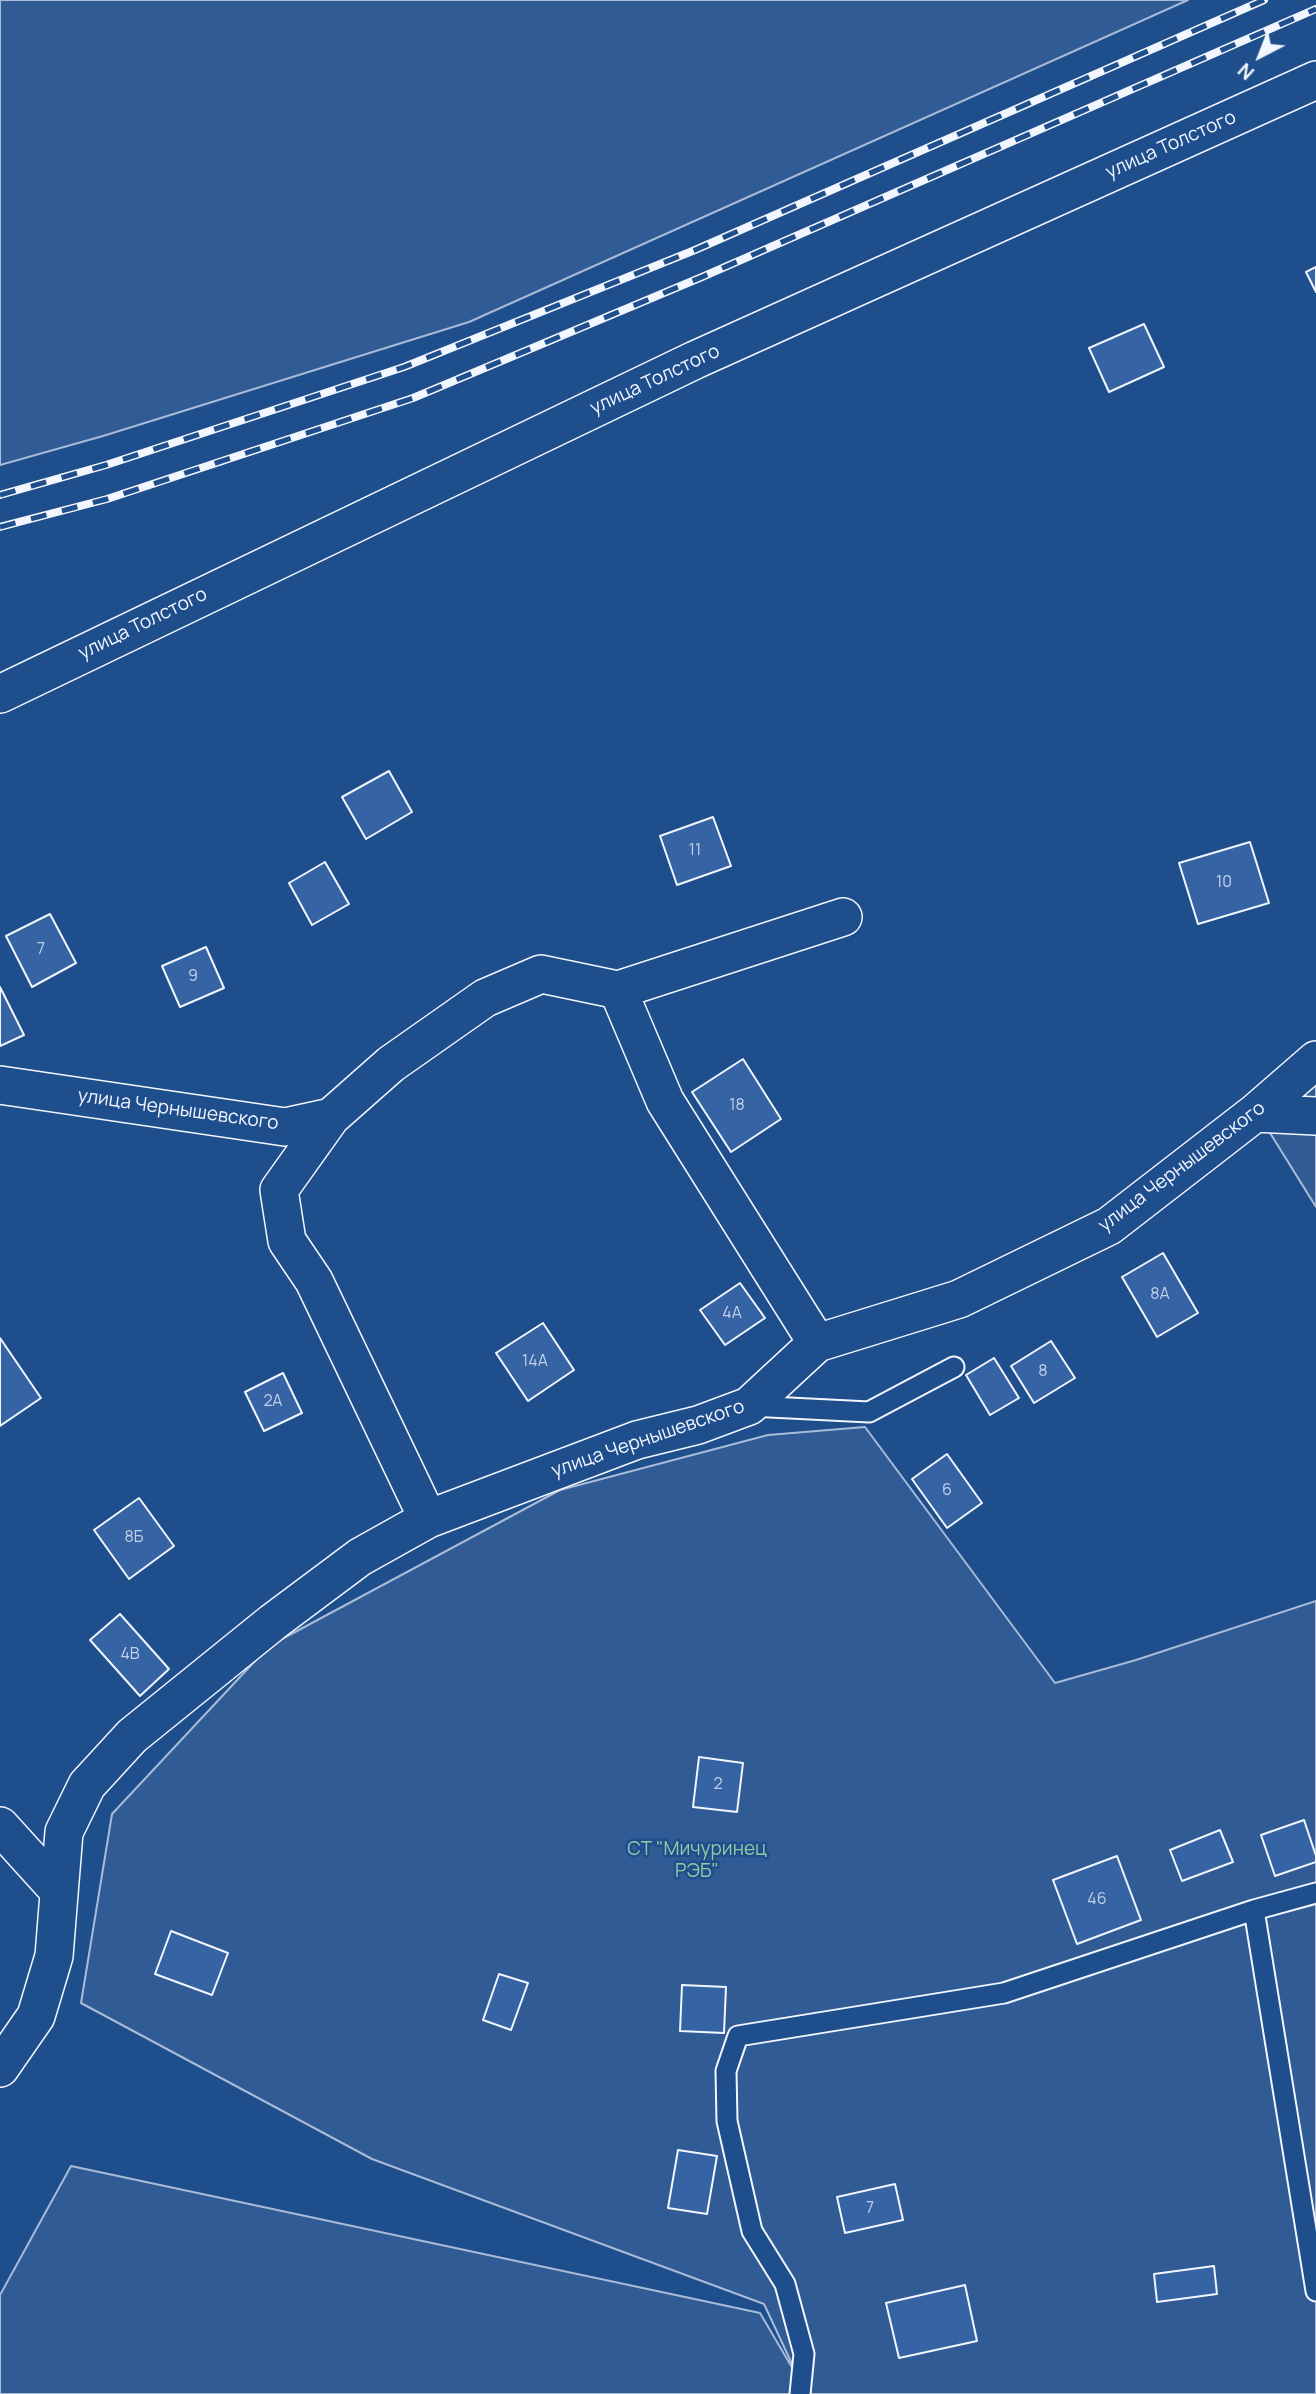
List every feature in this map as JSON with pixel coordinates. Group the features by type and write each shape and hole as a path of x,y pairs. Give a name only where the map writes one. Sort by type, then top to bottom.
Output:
{"street":[{"name":"улица Толстого","path":"0,694 695,360 1316,80"},
{"name":"улица Чернышевского","path":"0,1085 285,1127 331,1117 391,1064 485,998 541,974 618,990 843,917"},
{"path":"618,990 665,1101 817,1343"},
{"name":"улица Чернышевского","path":"0,2068 36,2016 54,1956 64,1832 87,1785 132,1737 273,1622 360,1557 428,1519 637,1440 698,1425 749,1406 817,1343 959,1299 1110,1226 1255,1112 1316,1060"},
{"path":"1255,1112 1316,1116"},
{"path":"331,1117 279,1190 287,1241 314,1281 428,1519"},
{"path":"0,1826 59,1891"}],"lane":[{"path":"749,1406 869,1412 954,1367"},
{"path":"800,2394 804,2354 785,2284 752,2231 727,2121 726,2071 738,2036 1004,1993 1316,1892"},
{"path":"1254,1910 1316,2291"}],"green space":[{"path":"0,0 1188,0 469,322 103,436 0,465"},
{"path":"1316,1077 1316,1207 1262,1120"},
{"name":"СТ \"Мичуринец РЭБ\"","path":"865,1427 1055,1683 1136,1660 1316,1601 1316,2394 0,2394 0,2295 71,2166 760,2313 800,2381 764,2304 372,2159 81,2003 112,1814 269,1646 560,1490 768,1435"}],"building":[{"path":"1316,267 1316,292 1306,272"},
{"path":"1144,324 1164,367 1109,392 1089,348"},
{"path":"389,771 412,812 366,839 342,797"},
{"path":"713,817 731,866 677,885 660,836"},
{"path":"1250,842 1269,903 1198,924 1179,863"},
{"path":"325,862 349,904 312,925 289,883"},
{"path":"50,914 76,963 32,987 6,936"},
{"path":"206,947 224,988 180,1007 162,966"},
{"path":"0,987 24,1035 0,1046"},
{"path":"743,1059 781,1119 731,1152 692,1092"},
{"path":"1163,1253 1198,1313 1157,1337 1122,1277"},
{"path":"740,1283 765,1318 725,1345 700,1310"},
{"path":"543,1323 574,1370 528,1401 496,1353"},
{"path":"0,1338 41,1398 0,1426"},
{"path":"1051,1341 1075,1378 1034,1403 1011,1366"},
{"path":"994,1358 1019,1398 990,1415 966,1375"},
{"path":"283,1373 302,1413 264,1431 245,1392"},
{"path":"947,1454 982,1503 947,1528 912,1479"},
{"path":"139,1498 174,1546 129,1579 94,1530"},
{"path":"120,1614 169,1669 140,1696 90,1640"},
{"path":"699,1757 743,1763 737,1812 693,1807"},
{"path":"1304,1820 1316,1862 1275,1876 1261,1835"},
{"path":"1220,1830 1233,1862 1182,1881 1170,1850"},
{"path":"1117,1856 1141,1920 1077,1944 1053,1880"},
{"path":"171,1931 228,1953 212,1995 155,1974"},
{"path":"499,1974 528,1983 511,2030 483,2020"},
{"path":"682,1985 726,1987 724,2033 680,2031"},
{"path":"678,2150 717,2156 707,2214 668,2208"},
{"path":"895,2184 903,2220 845,2233 837,2197"},
{"path":"1214,2266 1217,2294 1157,2302 1154,2274"},
{"path":"965,2285 977,2341 899,2358 886,2303"}],"railway":[{"path":"0,495 106,465 404,367 695,250 1264,0"},
{"path":"0,527 107,499 413,398 702,277 1316,9"}]}
